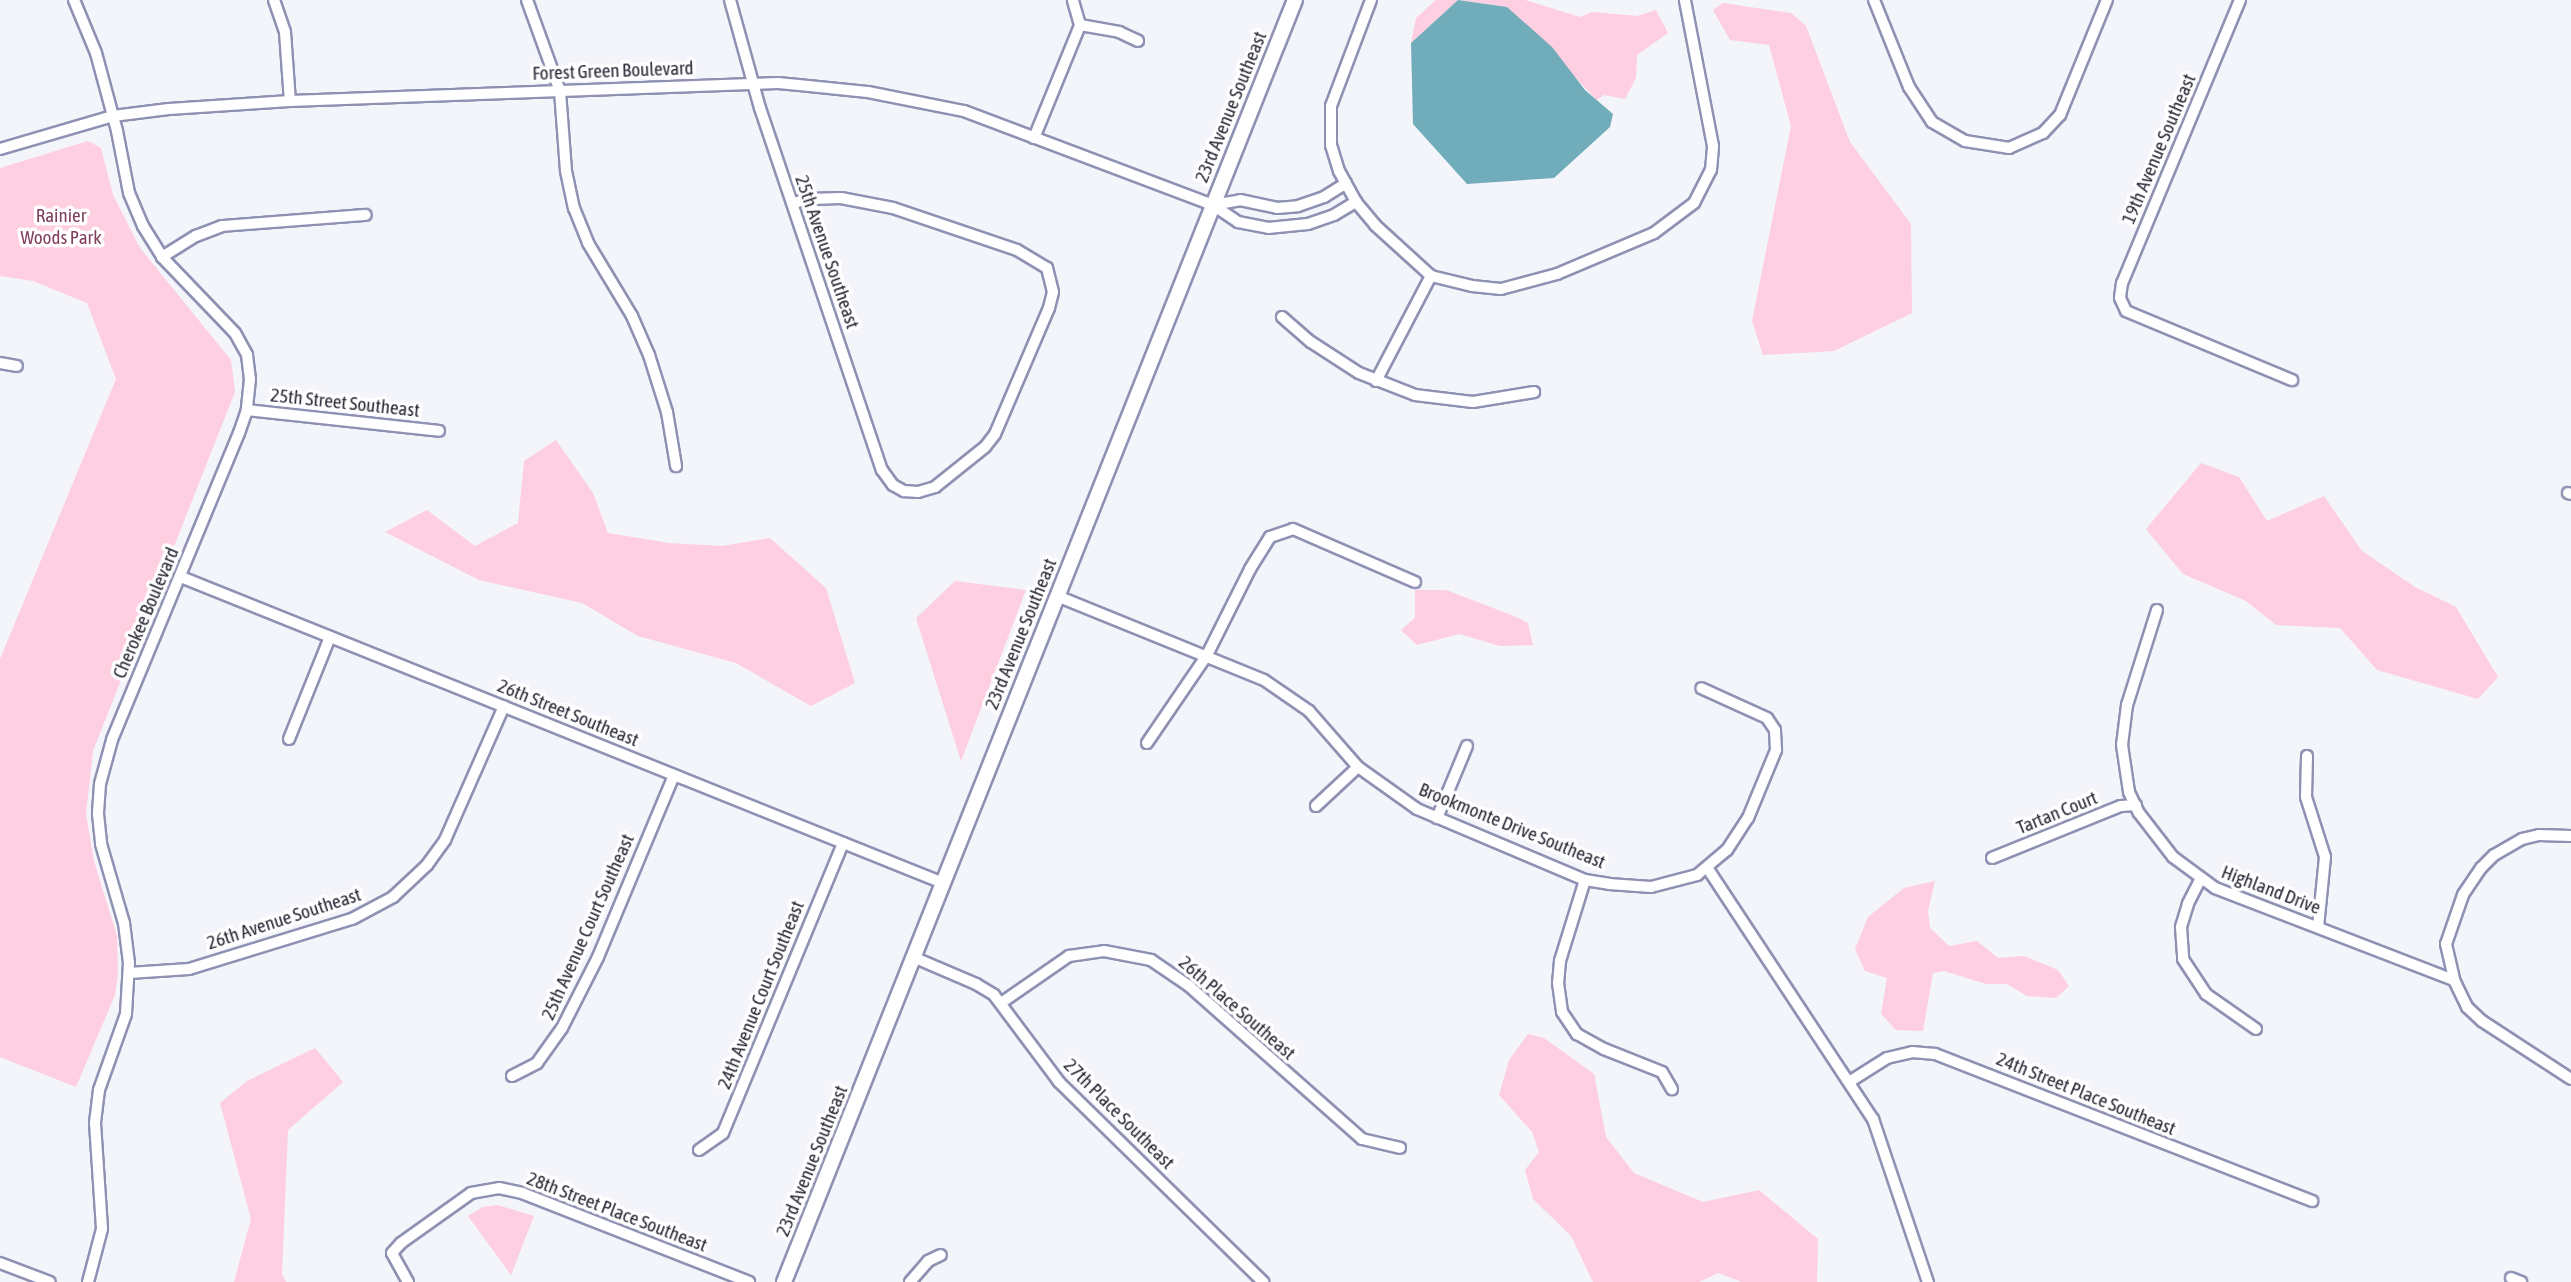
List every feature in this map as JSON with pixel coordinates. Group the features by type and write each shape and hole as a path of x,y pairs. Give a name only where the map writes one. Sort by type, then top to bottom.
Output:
{"street":[{"name":"Cherokee Boulevard","path":"74,0 89,31 113,116 129,193 143,226 162,257 234,333 247,355 249,367 247,410 181,577 112,740 100,784 98,814 101,844 126,933 129,973 125,1014 99,1090 96,1112 102,1229 88,1282"},
{"path":"274,0 285,32 290,101"},
{"path":"527,0 560,91 566,171 574,208 588,243 632,316 649,355 667,412 676,466"},
{"name":"25th Avenue Southeast","path":"730,0 760,108 792,203 882,470 893,485 904,491 918,492 935,487 985,447 995,434 1049,308 1053,279 1047,268 1027,254 928,218 841,198 810,199 792,203"},
{"path":"1034,138 1080,25 1080,14 1073,0"},
{"name":"23rd Avenue Southeast","path":"784,1282 1295,0"},
{"path":"1371,0 1331,106 1331,145 1346,183 1356,202 1403,253 1431,275 1472,286 1501,289 1557,274 1654,233 1695,203 1713,160 1712,135 1685,0"},
{"path":"1874,0 1909,87 1932,122 1953,135 1980,145 2009,148 2043,133 2060,115 2107,0"},
{"name":"19th Avenue Southeast","path":"2240,0 2120,289 2120,305 2126,311 2292,380"},
{"path":"1080,25 1119,32 1138,41"},
{"name":"Forest Green Boulevard","path":"0,149 113,116 290,101 755,84 824,87 909,98 964,111 1213,205 1238,222 1286,229 1334,215 1356,202"},
{"path":"1213,205 1240,200 1277,208 1298,206 1324,197 1346,183"},
{"path":"162,257 196,236 222,226 366,215"},
{"path":"1376,381 1431,275"},
{"path":"1282,317 1311,342 1376,381 1415,395 1459,402 1534,392"},
{"path":"0,363 17,366"},
{"name":"25th Street Southeast","path":"247,410 439,431"},
{"path":"1147,743 1207,655 1262,546 1279,532 1293,529 1415,582"},
{"name":"26th Street Southeast","path":"181,577 943,883"},
{"name":"Brookmonte Drive Southeast","path":"1057,596 1264,680 1296,701 1319,721 1358,767 1397,796 1437,818 1586,880 1651,887 1682,881 1708,869"},
{"name":"Highland Drive","path":"2157,610 2135,675 2124,726 2123,759 2129,792 2173,858 2200,880 2454,981"},
{"path":"289,739 330,637"},
{"path":"1702,688 1767,718 1775,730 1776,750 1739,835 1708,869 1873,1119 1928,1282"},
{"name":"26th Avenue Southeast","path":"129,973 189,969 352,919 393,897 427,865 445,840 504,706"},
{"path":"1437,818 1467,746"},
{"path":"2307,756 2306,797 2325,858 2318,927"},
{"path":"1316,806 1358,767"},
{"name":"25th Avenue Court Southeast","path":"512,1076 537,1063 562,1028 598,957 674,775"},
{"name":"Tartan Court","path":"1992,858 2121,806 2136,805"},
{"path":"2571,836 2546,835 2522,839 2508,845 2481,868 2463,895 2448,930 2446,944 2454,981 2466,1007 2482,1021 2571,1079"},
{"name":"24th Avenue Court Southeast","path":"699,1150 723,1132 843,843"},
{"path":"1586,880 1560,961 1558,984 1562,1012 1577,1034 1604,1049 1662,1072 1672,1089"},
{"path":"2200,880 2181,927 2183,958 2206,995 2256,1029"},
{"name":"26th Place Southeast","path":"1001,1003 1069,956 1104,951 1151,960 1189,986 1362,1139 1400,1148"},
{"name":"27th Place Southeast","path":"913,957 976,984 1001,1003 1059,1082 1263,1282"},
{"name":"24th Street Place Southeast","path":"1849,1082 1887,1058 1912,1052 1935,1054 2312,1201"},
{"name":"28th Street Place Southeast","path":"408,1282 392,1253 411,1235 471,1194 499,1188 522,1193 749,1282"},
{"path":"910,1282 928,1261 941,1255"},
{"path":"0,1263 50,1282"}],"green space":[{"path":"1436,0 1458,0 1411,43 1416,18"},
{"path":"1460,0 1525,0 1580,17 1592,12 1637,16 1656,10 1668,33 1637,55 1636,78 1625,99 1604,95 1597,100 1507,7"},
{"path":"1723,3 1791,13 1806,26 1850,142 1911,224 1912,313 1834,351 1763,355 1752,321 1791,126 1769,45 1730,40 1713,10"},
{"name":"Rainier Woods Park","path":"88,141 101,148 113,195 140,248 231,360 235,392 93,751 86,814 94,861 117,936 118,974 115,995 76,1087 0,1057 0,659 116,379 87,303 33,281 0,276 0,168"},
{"path":"556,440 593,493 608,533 669,543 722,546 770,538 826,588 855,683 811,706 736,663 638,636 582,603 479,580 385,532 427,510 475,546 518,523 524,461"},
{"path":"2201,463 2239,477 2267,521 2324,496 2362,551 2415,587 2456,607 2498,677 2478,699 2377,670 2340,628 2276,625 2246,601 2183,574 2146,529"},
{"path":"955,581 1026,590 961,761 916,618"},
{"path":"1415,590 1446,590 1514,616 1528,623 1533,645 1500,646 1459,634 1417,645 1401,630 1415,618"},
{"path":"1935,881 1928,911 1930,928 1949,946 1977,941 1998,958 2024,956 2058,970 2069,986 2056,998 2027,996 2007,984 1986,984 1944,971 1933,973 1923,1031 1896,1030 1881,1014 1887,978 1865,971 1855,949 1868,917 1904,888"},
{"path":"1528,1034 1544,1038 1594,1074 1606,1137 1634,1173 1703,1202 1759,1190 1818,1239 1817,1282 1742,1282 1718,1273 1699,1282 1593,1282 1571,1236 1533,1199 1525,1170 1539,1152 1532,1132 1499,1095 1509,1060"},
{"path":"315,1048 343,1082 288,1130 282,1274 286,1282 234,1282 251,1219 220,1103 247,1081"},
{"path":"498,1205 534,1216 511,1275 468,1216 483,1207"}],"water":[{"path":"1458,0 1507,7 1552,47 1585,90 1613,114 1610,127 1554,178 1467,184 1413,124 1411,43"}]}
